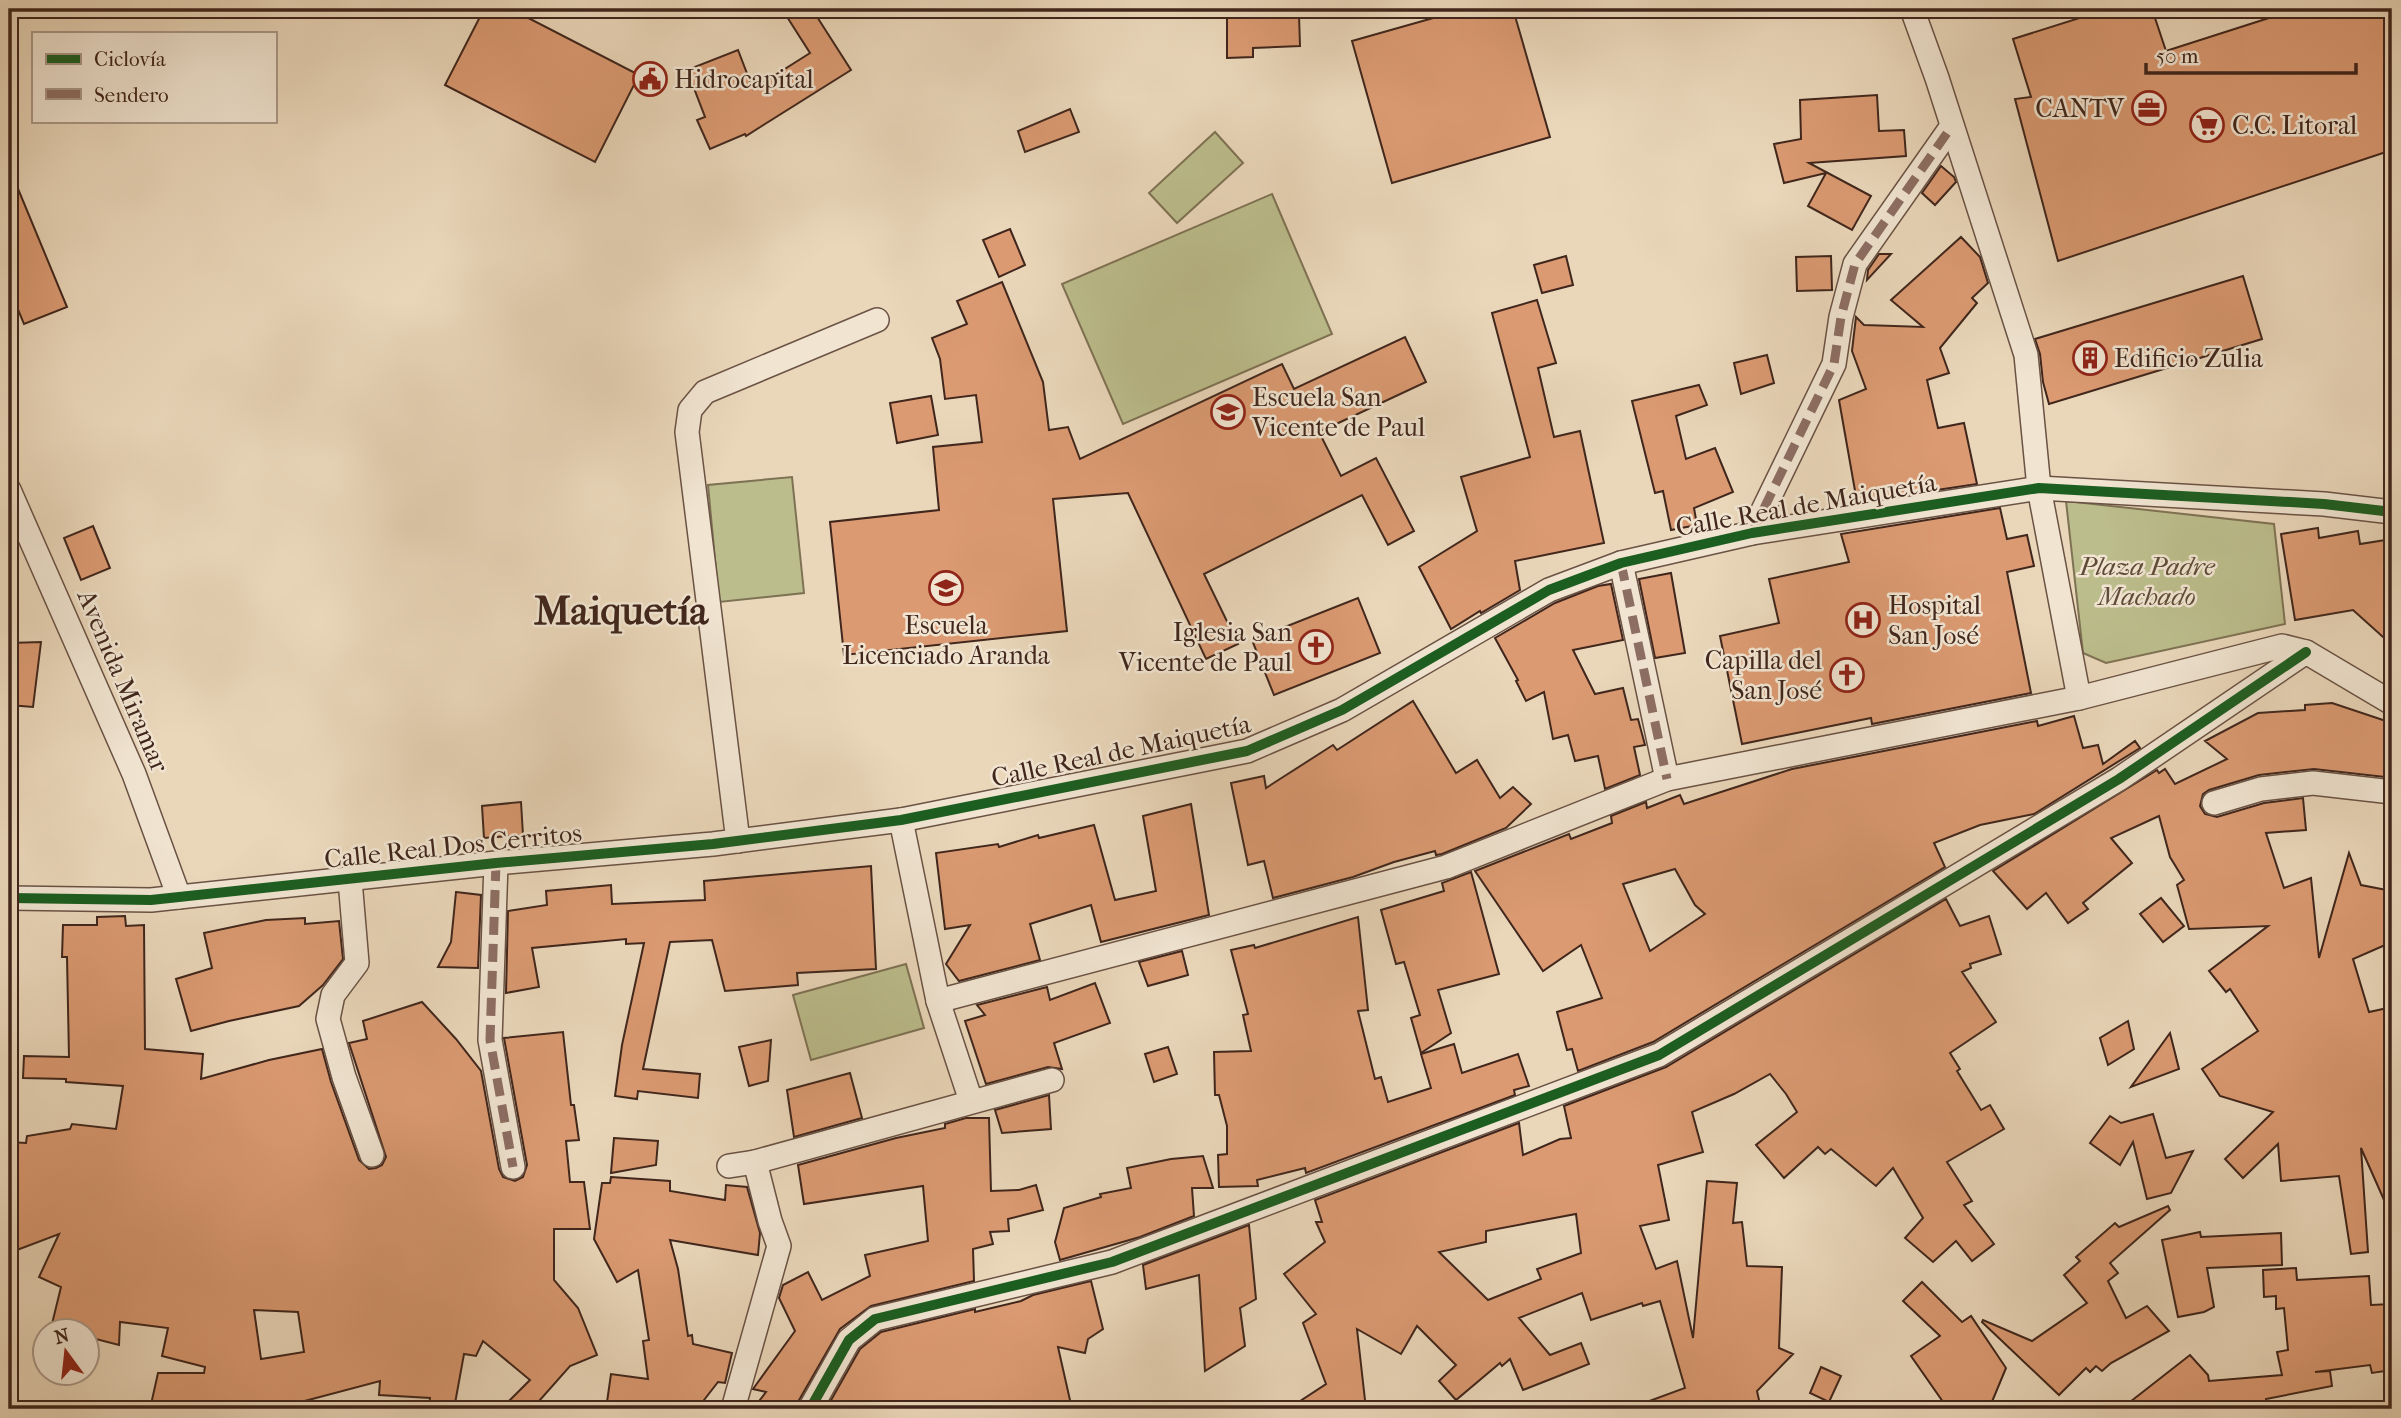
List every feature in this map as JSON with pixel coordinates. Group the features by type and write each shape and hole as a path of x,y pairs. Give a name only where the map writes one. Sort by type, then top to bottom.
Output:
{"street":[{"path":"1912,9 2025,355 2039,488 2079,698"},
{"path":"1752,533 1834,364 1841,317 1855,264 1952,127"},
{"path":"738,841 687,432 690,410 705,392 877,320"},
{"name":"Calle Real de Maiquetía","path":"901,820 1247,751 1342,710 1549,590 1622,563 1752,533 2039,488 2324,504 2392,512"},
{"name":"Avenida Miramar","path":"9,490 134,774 179,897"},
{"path":"1622,563 1667,779"},
{"path":"938,1001 1446,867 1667,779 2079,698 2282,646 2306,652 2392,703"},
{"path":"810,1409 849,1340 875,1319 1112,1262 1658,1055 2119,779 2306,652"},
{"path":"2214,803 2261,789 2313,783 2392,792"},
{"path":"901,820 938,1001 971,1101"},
{"name":"Calle Real Dos Cerritos","path":"9,898 150,900 496,863 738,841 901,820"},
{"path":"496,863 490,1040 513,1167"},
{"path":"350,880 357,963 333,995 328,1019 344,1077 372,1155"},
{"path":"729,1166 755,1162 1052,1080"},
{"path":"733,1409 779,1247 769,1221 755,1162"}],"green space":[{"path":"1215,132 1243,163 1177,223 1149,193"},
{"path":"1272,194 1332,334 1123,424 1062,284"},
{"path":"792,477 804,593 719,602 708,485"},
{"name":"Plaza Padre Machado","path":"2066,501 2274,524 2285,624 2106,663 2083,653"},
{"path":"906,964 924,1028 811,1060 793,995"}],"building":[{"path":"484,9 511,9 639,75 595,162 445,85"},
{"path":"782,9 812,9 851,70 746,136 745,134 710,149 697,120 705,117 687,70 738,50 753,89 810,53"},
{"path":"1465,9 1513,9 1550,137 1392,183 1352,41"},
{"name":"C.C. Litoral","path":"2108,9 2152,9 2166,51 2297,9 2392,9 2392,150 2058,261 2015,99 2031,97 2013,39"},
{"path":"1252,12 1252,18 1299,15 1300,46 1253,48 1253,57 1227,58 1227,13"},
{"path":"1877,95 1879,131 1904,130 1906,156 1809,163 1871,196 1852,230 1808,206 1826,173 1784,183 1774,144 1801,139 1800,100"},
{"path":"1070,109 1079,132 1025,152 1018,131"},
{"path":"1941,166 1956,182 1935,205 1922,193"},
{"path":"9,167 67,307 24,324 9,288"},
{"path":"1010,229 1025,265 999,277 983,240"},
{"path":"1961,237 1980,257 1988,283 1972,298 1977,303 1940,348 1949,373 1927,380 1938,428 1964,423 1977,484 1857,502 1839,400 1866,389 1852,351 1856,317 1864,325 1923,327 1891,300"},
{"path":"1879,254 1891,254 1867,280 1868,270"},
{"path":"1566,256 1573,285 1542,293 1534,265"},
{"path":"1831,256 1832,290 1797,291 1796,257"},
{"path":"2243,276 2262,339 2049,404 2035,339"},
{"path":"1002,282 1043,382 1049,430 1068,427 1080,459 1282,364 1294,389 1405,337 1426,382 1319,432 1341,476 1376,458 1414,531 1388,545 1362,495 1204,574 1238,644 1206,659 1128,493 1053,499 1067,631 844,655 830,522 939,510 933,447 982,442 976,395 945,399 940,359 932,338 967,324 957,301"},
{"path":"1537,300 1556,363 1538,368 1554,437 1580,431 1604,543 1515,561 1520,590 1451,629 1419,567 1477,531 1461,477 1530,457 1492,313"},
{"path":"1767,355 1774,383 1741,394 1734,363"},
{"path":"1699,385 1707,405 1676,416 1686,459 1715,448 1733,492 1694,508 1697,525 1671,530 1663,491 1655,493 1632,401"},
{"path":"931,396 938,435 897,443 890,403"},
{"name":"Hospital San José","path":"2000,508 2007,539 2027,535 2034,566 2007,572 2031,693 1872,724 1871,718 1742,744 1720,636 1779,623 1769,579 1849,562 1841,534"},
{"path":"93,526 110,568 81,580 64,538"},
{"path":"2318,528 2319,538 2358,531 2360,544 2392,539 2392,645 2353,610 2295,620 2281,534"},
{"path":"1671,573 1685,653 1655,658 1639,579"},
{"path":"1611,584 1623,640 1573,650 1595,694 1623,688 1631,720 1638,719 1645,745 1634,747 1640,775 1605,789 1598,756 1575,761 1568,735 1553,739 1544,692 1526,701 1495,638 1555,603 1598,586"},
{"name":"Iglesia San Vicente de Paul","path":"1358,598 1380,653 1274,695 1252,640"},
{"path":"41,642 33,707 9,705 9,643"},
{"path":"1413,701 1456,773 1477,760 1500,798 1513,787 1531,804 1506,828 1442,854 1436,855 1435,851 1353,877 1273,898 1264,861 1248,865 1231,783 1264,776 1266,788 1333,745 1337,750"},
{"path":"2332,703 2392,723 2392,756 2385,777 2314,769 2259,775 2209,790 2203,794 2200,806 2205,814 2217,817 2264,803 2303,798 2306,830 2266,833 2284,888 2311,878 2319,958 2349,853 2361,885 2392,891 2392,942 2353,959 2369,1012 2392,1007 2389,1085 2392,1085 2392,1218 2361,1148 2368,1252 2351,1254 2339,1176 2281,1181 2278,1144 2243,1178 2225,1159 2273,1112 2220,1096 2202,1069 2258,1031 2230,989 2226,992 2209,971 2268,926 2189,929 2177,885 2184,880 2170,857 2159,816 2111,838 2132,863 2083,903 2088,909 2068,923 2046,893 2027,909 1993,871 2157,770 2159,773 2165,769 2175,784 2227,759 2205,741 2258,713 2305,710 2305,705"},
{"path":"2074,716 2083,748 2098,745 2103,764 2135,741 2140,748 2034,814 1980,825 1934,843 1945,867 1653,1042 1578,1071 1572,1049 1567,1050 1557,1012 1602,998 1581,945 1543,971 1475,871 1569,834 1571,839 1612,823 1611,816 1646,802 1647,808 1680,795 1684,804 1792,769 2037,721 2038,726","holes":["1675,869 1695,905 1705,914 1650,951 1623,884"]},
{"path":"521,802 523,835 484,838 482,806"},
{"path":"1191,804 1209,915 1101,942 1091,905 1030,924 1040,960 959,981 946,964 970,925 945,929 936,853 998,844 999,847 1038,835 1039,838 1094,825 1115,900 1156,891 1143,816"},
{"path":"871,866 876,969 797,973 798,985 725,991 712,940 670,942 643,1069 700,1074 698,1098 638,1091 637,1099 615,1096 622,1045 644,943 626,944 626,939 532,948 539,987 506,993 508,911 547,905 546,891 611,885 612,904 705,900 704,881"},
{"path":"1471,872 1499,974 1438,990 1451,1033 1421,1053 1411,1018 1420,1015 1404,962 1396,964 1381,910 1444,891 1442,883"},
{"path":"456,892 481,895 478,968 438,967 451,942"},
{"path":"2161,898 2184,926 2163,942 2140,914"},
{"path":"1946,899 1960,926 1989,916 2001,954 1970,964 1971,968 1962,972 1996,1022 1950,1053 1960,1069 1957,1071 1981,1110 1990,1105 2004,1129 1947,1162 1972,1201 1964,1205 1994,1244 1972,1261 1956,1241 1933,1262 1905,1238 1923,1218 1893,1168 1876,1186 1831,1149 1825,1154 1818,1147 1784,1178 1756,1145 1797,1112 1770,1074 1734,1094 1692,1112 1703,1152 1658,1165 1669,1220 1640,1226 1656,1269 1677,1261 1693,1338 1707,1181 1737,1183 1733,1223 1742,1222 1747,1266 1782,1267 1779,1348 1793,1354 1757,1391 1761,1409 1633,1409 1685,1388 1660,1301 1643,1306 1642,1303 1591,1320 1582,1293 1519,1318 1550,1355 1581,1343 1589,1364 1551,1379 1523,1390 1510,1359 1502,1366 1500,1363 1456,1400 1439,1381 1456,1365 1417,1326 1401,1354 1357,1329 1366,1409 1288,1409 1326,1384 1303,1323 1316,1314 1284,1274 1325,1242 1316,1222 1322,1222 1315,1200 1519,1123 1523,1155 1560,1139 1571,1138 1564,1106 1666,1067","holes":["1576,1214 1581,1253 1537,1269 1541,1279 1488,1300 1439,1252 1486,1242 1486,1231"]},
{"path":"125,916 126,926 144,925 145,1049 203,1054 201,1079 322,1049 359,1160 369,1169 382,1165 386,1157 349,1043 367,1039 363,1021 422,1002 481,1071 499,1169 503,1177 515,1181 523,1177 527,1165 504,1038 563,1032 571,1105 574,1105 579,1140 566,1141 570,1182 584,1182 590,1229 554,1229 554,1280 578,1308 597,1355 570,1366 532,1409 501,1409 530,1380 483,1341 476,1356 464,1354 454,1409 429,1409 430,1398 379,1395 380,1381 297,1403 298,1409 150,1409 158,1373 204,1373 205,1367 162,1356 168,1328 120,1322 119,1345 102,1341 102,1316 54,1316 61,1287 39,1277 59,1234 9,1253 9,1142 26,1143 27,1136 70,1129 72,1124 116,1129 123,1086 66,1082 66,1079 23,1078 24,1056 69,1057 67,957 62,957 63,925 97,925 97,917","holes":["254,1310 298,1312 304,1352 261,1359"]},
{"path":"1358,917 1368,1010 1358,1011 1375,1079 1381,1077 1388,1102 1431,1088 1421,1054 1454,1044 1462,1073 1518,1054 1529,1086 1514,1090 1515,1095 1306,1173 1305,1168 1257,1180 1258,1186 1219,1187 1218,1155 1227,1154 1227,1126 1219,1095 1215,1095 1214,1052 1251,1051 1243,1015 1248,1014 1231,950 1254,945 1255,948"},
{"path":"305,918 305,924 339,921 343,959 323,985 299,1006 191,1031 176,979 212,968 204,933 266,920"},
{"path":"1182,951 1188,975 1148,986 1139,962"},
{"path":"1095,983 1110,1023 1054,1043 1062,1069 1048,1067 986,1084 965,1021 985,1015 977,1005 1047,987 1050,1000"},
{"path":"2128,1021 2134,1049 2108,1065 2100,1038"},
{"path":"2170,1033 2179,1069 2131,1087"},
{"path":"771,1040 768,1081 749,1086 739,1047"},
{"path":"1168,1047 1177,1074 1154,1082 1145,1054"},
{"path":"850,1073 862,1118 794,1137 787,1090"},
{"path":"1049,1095 1051,1129 1002,1133 995,1110"},
{"path":"2153,1114 2166,1158 2193,1151 2171,1193 2147,1199 2133,1142 2120,1165 2090,1143 2110,1116 2121,1123"},
{"path":"966,1118 989,1118 991,1191 1019,1190 1036,1185 1043,1210 1008,1219 1009,1231 990,1232 993,1244 973,1249 974,1281 871,1306 840,1329 796,1409 753,1409 766,1392 753,1389 795,1331 779,1298 783,1285 808,1272 822,1300 870,1276 865,1255 928,1241 923,1186 804,1204 798,1165 896,1138 945,1128 945,1124"},
{"path":"614,1138 658,1141 656,1165 611,1173"},
{"path":"1203,1156 1213,1188 1192,1188 1194,1216 1140,1237 1060,1260 1055,1242 1064,1208 1101,1197 1100,1194 1131,1188 1127,1168"},
{"path":"611,1177 670,1181 670,1191 725,1200 726,1185 747,1187 760,1233 758,1255 670,1240 678,1269 688,1336 692,1335 693,1344 732,1353 725,1383 718,1382 697,1409 606,1409 611,1374 648,1379 643,1341 649,1340 638,1270 617,1282 594,1239 602,1183 610,1183"},
{"path":"2168,1206 2170,1210 2110,1263 2118,1273 2108,1281 2126,1318 2147,1306 2169,1331 2111,1363 2102,1371 2096,1366 2090,1372 2086,1368 2059,1395 1982,1322 1983,1320 2032,1341 2087,1303 2064,1275 2080,1261 2076,1257 2115,1223 2119,1227"},
{"path":"1249,1225 1256,1299 1240,1308 1245,1346 1205,1371 1199,1275 1146,1289 1143,1265"},
{"path":"2200,1232 2201,1237 2281,1233 2282,1265 2207,1268 2214,1307 2204,1312 2178,1317 2162,1240"},
{"path":"2296,1268 2297,1280 2369,1276 2371,1305 2392,1304 2392,1370 2372,1373 2370,1365 2315,1372 2330,1371 2332,1386 2266,1399 2267,1409 2121,1409 2190,1355 2208,1375 2209,1381 2282,1375 2277,1352 2288,1350 2284,1308 2276,1309 2276,1296 2264,1297 2263,1270"},
{"path":"1091,1281 1103,1329 1088,1339 1085,1353 1058,1347 1072,1409 826,1409 860,1349 881,1332 975,1309 975,1312 1021,1301 1033,1295"},
{"path":"1922,1282 1962,1322 1971,1316 2006,1368 1989,1409 1948,1409 1911,1356 1940,1336 1903,1301"},
{"path":"1821,1367 1841,1376 1829,1402 1810,1393"}],"marked path":[{"path":"1752,533 1834,364 1841,317 1855,264 1952,126"},
{"path":"1621,563 1667,779"},
{"path":"496,863 490,1040 513,1167"}],"cycle path":[{"path":"9,898 151,900 496,863 713,844 901,820 1247,751 1342,710 1549,590 1621,563 1752,533 2039,488 2324,504 2392,512"},
{"path":"810,1409 849,1340 875,1319 1112,1262 1659,1055 2119,779 2306,652"}],"place":[{"name":"Hidrocapital","path":"650,79"},
{"name":"CANTV","path":"2149,108"},
{"name":"C.C. Litoral","path":"2207,125"},
{"name":"Edificio Zulia","path":"2090,358"},
{"name":"Escuela San Vicente de Paul","path":"1228,412"},
{"name":"Escuela Licenciado Aranda","path":"946,588"},
{"name":"Hospital San José","path":"1863,620"},
{"name":"Iglesia San Vicente de Paul","path":"1316,647"},
{"name":"Capilla del San José","path":"1847,675"}],"district":[{"name":"Maiquetía","path":"621,611"}]}
